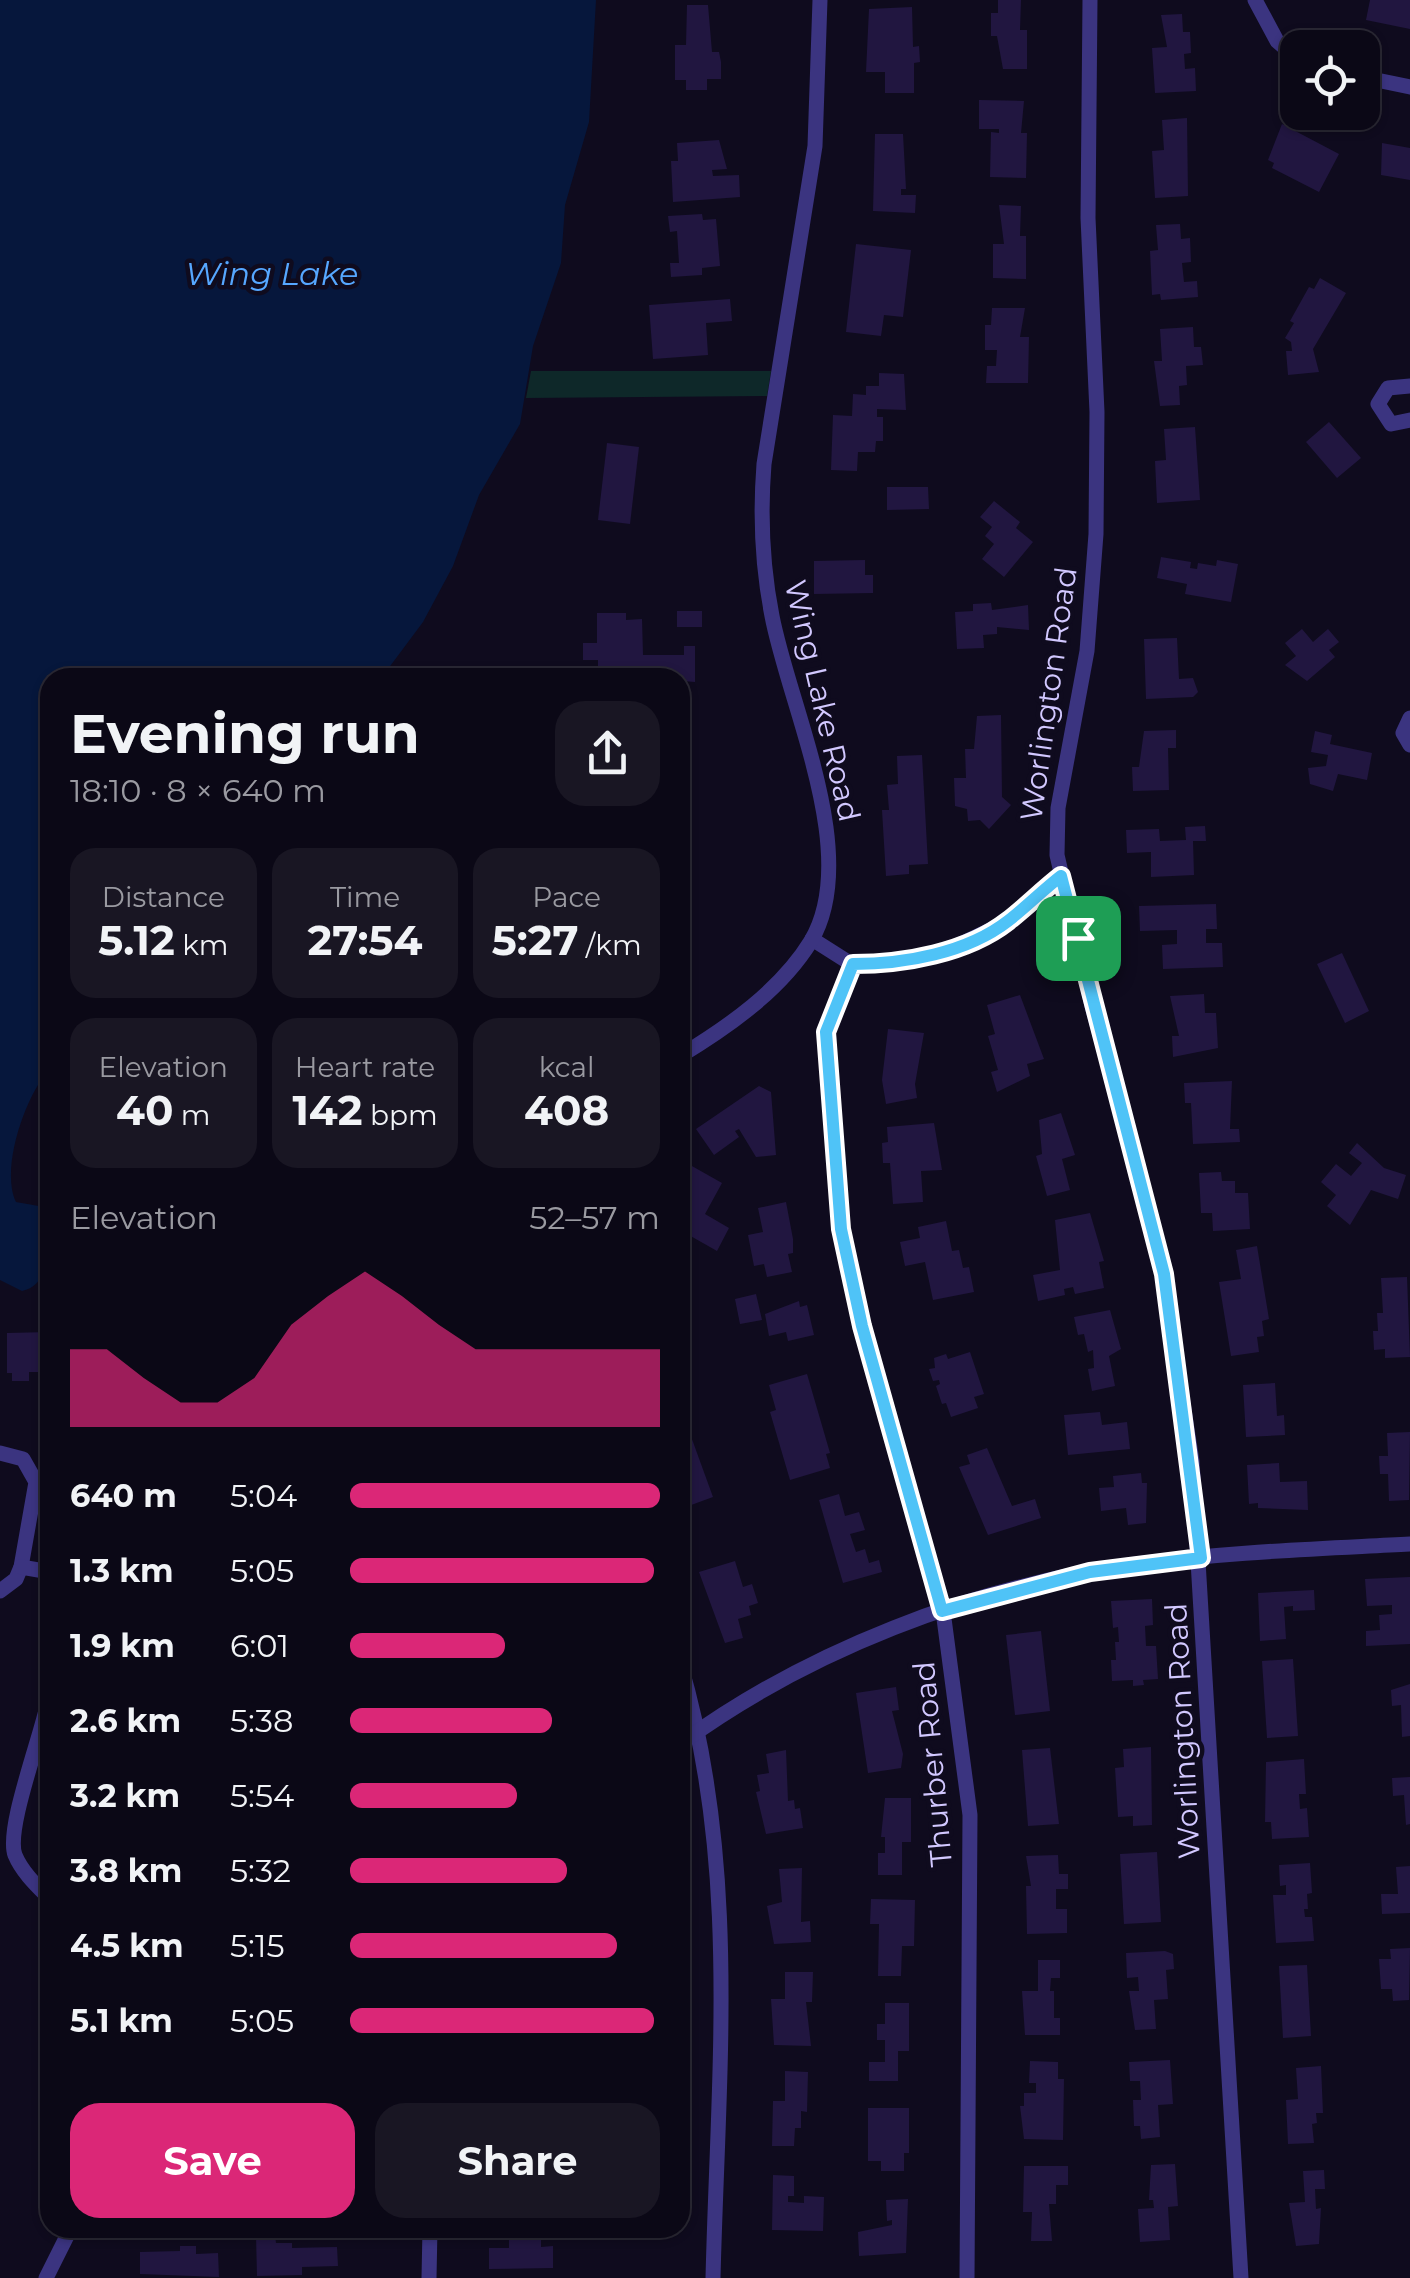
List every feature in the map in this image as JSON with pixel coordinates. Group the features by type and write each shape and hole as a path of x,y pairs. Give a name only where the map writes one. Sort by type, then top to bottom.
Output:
{"street":[{"name":"Wing Lake Road","path":"690,1049 760,999 812,939 826,896 823,822 772,616 761,516 764,464 815,146 820,0"},
{"name":"Worlington Road","path":"1090,0 1088,218 1097,412 1096,534 1087,651 1058,808 1061,876 1164,1274 1201,1558 1242,2278"},
{"path":"1256,0 1280,43"},
{"path":"1380,81 1410,87"},
{"path":"1410,386 1388,388 1378,404 1390,424 1410,420"},
{"path":"1410,718 1403,734 1410,745"},
{"path":"812,939 853,964 888,963 968,944 1008,922 1061,876"},
{"name":"Thurber Road","path":"853,964 826,1032 841,1229 862,1326 942,1611 970,1815 966,2278"},
{"path":"0,1452 23,1459 36,1482 21,1567 16,1579 0,1592"},
{"path":"690,1737 796,1674 942,1611 1090,1572 1201,1558 1410,1544"},
{"path":"21,1567 40,1570"},
{"path":"690,1701 698,1732 724,1980 714,2278"},
{"path":"40,1743 12,1833 16,1857 40,1887"},
{"path":"46,2278 66,2238"},
{"path":"429,2278 430,2238"}],"green space":[{"path":"531,371 771,371 767,396 526,398"}],"water":[{"name":"Wing Lake","path":"0,0 596,0 589,122 565,205 561,263 533,346 520,424 479,495 453,566 423,622 389,668 40,668 40,1082 24,1114 11,1171 16,1202 40,1206 40,1279 22,1291 0,1280"}],"building":[{"path":"998,0 1021,0 1020,30 1027,30 1027,69 1003,69 997,36 991,36 991,13 998,13"},
{"path":"1370,0 1410,0 1410,29 1366,20"},
{"path":"687,5 708,5 712,52 719,52 721,79 707,79 707,90 686,90 686,80 675,80 675,45 686,45"},
{"path":"912,7 913,47 919,46 920,62 914,63 914,93 885,93 885,72 866,72 869,9"},
{"path":"1182,14 1183,32 1190,32 1191,53 1184,54 1185,69 1195,68 1196,91 1155,93 1152,48 1167,47 1161,15"},
{"path":"979,100 1024,101 1021,133 1027,133 1026,178 990,177 991,132 999,133 999,129 979,129"},
{"path":"1187,118 1188,196 1155,198 1152,151 1164,150 1162,120"},
{"path":"1280,129 1293,130 1339,154 1319,192 1272,168 1274,163 1268,160"},
{"path":"875,134 903,134 906,189 901,189 901,195 916,195 915,213 873,211"},
{"path":"719,140 727,169 712,170 713,176 739,175 740,197 673,202 671,161 678,161 677,143"},
{"path":"1382,143 1410,148 1410,180 1381,175"},
{"path":"999,205 1021,206 1020,236 1026,236 1026,279 993,278 993,244 1004,244"},
{"path":"702,214 703,220 716,219 720,266 702,268 702,275 671,277 670,263 679,263 677,231 670,232 668,216"},
{"path":"1180,224 1181,239 1190,238 1191,262 1182,263 1184,282 1197,281 1198,297 1161,300 1160,294 1152,295 1150,251 1158,250 1156,225"},
{"path":"856,244 911,250 903,317 884,315 881,336 846,332"},
{"path":"1320,278 1346,293 1313,349 1319,372 1288,375 1286,351 1292,351 1291,342 1285,338 1294,323 1290,321 1309,287 1314,289"},
{"path":"730,299 732,321 706,323 708,355 653,359 649,305"},
{"path":"992,308 1025,308 1020,337 1029,337 1028,383 986,383 987,366 996,366 997,350 985,350 985,325 991,325"},
{"path":"1193,327 1194,347 1201,347 1203,365 1186,366 1187,385 1179,386 1180,405 1160,406 1154,361 1162,361 1160,329"},
{"path":"879,373 904,374 906,410 877,409 877,417 883,417 883,441 876,441 875,452 858,452 857,471 831,470 833,415 852,416 853,394 866,395 866,386 879,386"},
{"path":"1329,422 1361,458 1337,478 1306,442"},
{"path":"1195,427 1200,500 1157,503 1155,461 1166,460 1164,429"},
{"path":"607,443 639,447 630,524 598,520"},
{"path":"887,487 928,487 929,509 887,510"},
{"path":"994,501 1020,522 1016,528 1033,542 1004,577 982,559 994,544 985,536 992,527 980,517"},
{"path":"1161,557 1191,562 1190,568 1197,569 1198,563 1216,566 1217,560 1238,564 1231,602 1185,594 1187,584 1157,578"},
{"path":"865,560 865,575 873,575 873,593 814,594 814,561"},
{"path":"991,603 992,610 1028,605 1029,630 997,627 997,634 983,635 984,648 957,649 955,612 973,611 973,604"},
{"path":"677,611 702,611 702,627 677,627"},
{"path":"597,613 626,613 626,620 642,619 643,655 684,655 684,646 695,646 695,682 690,682 690,668 598,668 598,660 583,660 583,643 597,643"},
{"path":"1302,629 1313,642 1328,629 1339,642 1329,650 1335,657 1307,681 1285,665 1296,656 1285,643"},
{"path":"1177,638 1179,679 1193,678 1198,692 1193,697 1146,699 1144,639"},
{"path":"1001,715 1002,797 1011,805 989,829 980,820 968,821 967,809 955,806 954,778 966,778 965,749 974,749 977,716"},
{"path":"1176,730 1176,748 1168,748 1169,790 1133,791 1132,767 1139,767 1144,731"},
{"path":"1315,731 1332,735 1330,744 1372,753 1367,780 1338,774 1333,791 1310,784 1308,768 1326,766 1328,755 1311,752"},
{"path":"922,755 928,864 909,865 909,874 886,876 882,810 889,810 887,785 898,784 897,756"},
{"path":"1205,826 1206,841 1193,841 1194,875 1151,877 1151,852 1127,853 1126,830 1159,829 1160,841 1186,840 1185,827"},
{"path":"1216,904 1217,929 1206,929 1206,943 1222,943 1223,967 1163,969 1162,945 1177,944 1177,930 1140,931 1139,906"},
{"path":"1342,953 1369,1011 1345,1023 1317,964"},
{"path":"1204,994 1205,1013 1216,1013 1218,1048 1173,1057 1172,1036 1179,1036 1170,996"},
{"path":"1020,995 1044,1059 1027,1064 1030,1076 997,1092 991,1072 998,1070 988,1036 995,1034 987,1005"},
{"path":"888,1029 924,1033 915,1084 917,1098 886,1104 882,1080"},
{"path":"1232,1081 1230,1129 1239,1129 1240,1142 1193,1144 1191,1103 1185,1103 1184,1083"},
{"path":"759,1086 771,1092 776,1155 756,1157 739,1129 735,1131 739,1137 714,1155 696,1129"},
{"path":"1061,1113 1075,1155 1062,1159 1070,1190 1047,1196 1036,1156 1042,1154 1039,1120"},
{"path":"934,1123 942,1170 921,1171 923,1202 893,1204 890,1163 883,1163 882,1143 888,1142 887,1127"},
{"path":"1357,1143 1384,1168 1406,1175 1398,1199 1371,1190 1350,1225 1327,1206 1336,1195 1321,1182 1336,1164 1351,1176 1362,1163 1349,1153"},
{"path":"690,1165 722,1183 705,1214 729,1228 717,1251 690,1236"},
{"path":"1221,1172 1222,1181 1235,1181 1235,1193 1248,1193 1250,1229 1213,1231 1212,1213 1201,1213 1199,1173"},
{"path":"786,1202 793,1239 793,1253 788,1254 792,1272 767,1277 764,1264 754,1266 748,1235 763,1232 758,1208"},
{"path":"1090,1213 1104,1261 1099,1262 1104,1288 1075,1294 1073,1287 1064,1289 1065,1295 1038,1301 1033,1275 1060,1270 1055,1220"},
{"path":"946,1221 952,1251 959,1250 963,1268 969,1267 974,1292 933,1300 925,1262 905,1266 900,1242 920,1238 918,1227"},
{"path":"1257,1246 1269,1319 1262,1321 1264,1336 1257,1337 1259,1352 1231,1356 1219,1282 1241,1279 1236,1250"},
{"path":"1407,1277 1410,1357 1385,1358 1385,1349 1374,1350 1373,1331 1378,1331 1377,1313 1383,1313 1381,1278"},
{"path":"756,1294 762,1320 740,1324 735,1299"},
{"path":"799,1301 800,1307 807,1305 814,1335 788,1341 786,1332 769,1336 765,1314"},
{"path":"1110,1310 1121,1349 1109,1356 1115,1386 1092,1391 1088,1369 1094,1368 1093,1350 1088,1352 1084,1334 1078,1335 1074,1317"},
{"path":"40,1332 40,1372 29,1372 29,1381 12,1381 12,1373 7,1373 7,1333"},
{"path":"970,1352 984,1394 974,1397 978,1408 951,1417 936,1386 939,1380 933,1381 929,1369 935,1368 934,1358 946,1354 948,1359"},
{"path":"807,1374 830,1453 826,1454 830,1468 790,1480 770,1412 776,1410 769,1385"},
{"path":"1275,1383 1277,1416 1284,1415 1285,1435 1246,1437 1243,1385"},
{"path":"1100,1412 1102,1425 1127,1422 1130,1449 1068,1455 1064,1415"},
{"path":"1410,1432 1409,1500 1389,1501 1388,1474 1380,1474 1379,1456 1388,1456 1387,1433"},
{"path":"690,1434 713,1497 690,1505"},
{"path":"987,1448 1012,1506 1035,1499 1041,1518 988,1535 959,1467 970,1464 967,1455"},
{"path":"1279,1463 1280,1482 1307,1481 1308,1510 1258,1508 1258,1503 1249,1504 1247,1465"},
{"path":"1141,1473 1142,1483 1147,1483 1146,1523 1128,1525 1126,1508 1101,1511 1099,1488 1114,1487 1113,1476"},
{"path":"839,1494 845,1516 859,1512 865,1530 850,1534 856,1552 865,1549 869,1563 879,1560 882,1572 843,1583 819,1500"},
{"path":"735,1561 743,1587 752,1584 758,1603 749,1606 751,1615 738,1619 743,1638 725,1643 699,1572"},
{"path":"1410,1577 1410,1644 1366,1646 1366,1631 1380,1630 1379,1615 1392,1614 1392,1605 1367,1606 1365,1579"},
{"path":"1314,1590 1315,1610 1293,1611 1293,1606 1284,1607 1286,1639 1260,1641 1258,1593"},
{"path":"1152,1599 1153,1625 1145,1626 1146,1646 1156,1646 1158,1679 1143,1680 1144,1685 1133,1686 1133,1680 1112,1681 1111,1660 1116,1660 1115,1642 1119,1642 1118,1627 1113,1628 1111,1601"},
{"path":"1041,1631 1050,1711 1015,1715 1006,1635"},
{"path":"1293,1659 1298,1736 1267,1738 1262,1661"},
{"path":"1410,1684 1410,1736 1402,1737 1401,1705 1392,1706 1391,1690"},
{"path":"896,1687 899,1710 892,1711 903,1754 901,1768 868,1773 856,1693"},
{"path":"1151,1747 1152,1825 1133,1826 1133,1816 1118,1817 1115,1768 1124,1767 1123,1749"},
{"path":"1050,1748 1059,1824 1028,1826 1022,1750"},
{"path":"786,1750 788,1801 794,1800 795,1809 800,1808 803,1828 766,1834 756,1792 760,1791 757,1775 769,1773 766,1754"},
{"path":"1304,1759 1306,1794 1299,1794 1300,1809 1307,1808 1309,1837 1272,1839 1271,1822 1265,1822 1266,1762"},
{"path":"1410,1777 1410,1824 1406,1825 1404,1795 1393,1796 1392,1778"},
{"path":"885,1798 911,1798 911,1842 902,1842 902,1875 878,1875 878,1853 885,1853 885,1837 881,1837"},
{"path":"1157,1852 1161,1922 1124,1924 1120,1854"},
{"path":"1058,1855 1059,1874 1068,1874 1068,1889 1056,1889 1056,1909 1067,1909 1067,1933 1027,1934 1026,1886 1031,1886 1026,1856"},
{"path":"1310,1863 1312,1893 1307,1894 1308,1909 1304,1909 1305,1917 1312,1917 1314,1941 1276,1943 1273,1895 1286,1895 1286,1885 1280,1886 1279,1865"},
{"path":"1410,1866 1410,1913 1382,1914 1381,1894 1398,1894 1396,1867"},
{"path":"802,1868 801,1922 810,1921 811,1942 774,1944 767,1906 782,1902 779,1869"},
{"path":"871,1899 915,1900 914,1946 902,1946 901,1976 878,1976 879,1924 870,1924"},
{"path":"1410,1948 1409,2000 1393,2001 1392,1989 1381,1989 1379,1959 1391,1959 1390,1949"},
{"path":"1126,1953 1173,1954 1174,1969 1166,1970 1168,1999 1154,2000 1156,2029 1135,2030 1129,1991 1139,1991 1138,1977 1127,1978"},
{"path":"1038,1960 1060,1960 1060,1978 1051,1978 1050,1991 1054,1991 1054,2018 1060,2018 1060,2035 1025,2035 1022,1991 1038,1991"},
{"path":"1307,1965 1311,2036 1283,2038 1279,1966"},
{"path":"785,1972 813,1972 812,2002 806,2002 811,2046 774,2045 771,1999 785,1999"},
{"path":"885,2003 909,2003 909,2051 898,2051 898,2081 869,2081 869,2062 885,2062 885,2040 877,2040 877,2024 885,2024"},
{"path":"1170,2060 1173,2104 1158,2105 1160,2137 1141,2139 1140,2126 1134,2126 1133,2100 1141,2100 1140,2081 1130,2081 1129,2062"},
{"path":"1030,2061 1058,2062 1058,2079 1064,2079 1063,2140 1024,2139 1020,2106 1024,2106 1024,2093 1036,2093 1036,2083 1029,2083"},
{"path":"1321,2066 1323,2113 1316,2113 1317,2123 1312,2124 1314,2143 1288,2144 1286,2100 1298,2099 1296,2068"},
{"path":"785,2071 808,2072 807,2112 801,2111 801,2128 795,2128 794,2146 772,2146 773,2101 785,2101"},
{"path":"868,2108 909,2108 909,2153 904,2153 904,2171 881,2171 881,2161 868,2161"},
{"path":"1175,2164 1178,2206 1168,2207 1170,2240 1140,2242 1138,2209 1154,2208 1153,2200 1149,2200 1151,2165"},
{"path":"1024,2166 1068,2166 1068,2185 1056,2185 1056,2204 1049,2204 1052,2241 1031,2241 1032,2212 1023,2212"},
{"path":"1324,2170 1325,2189 1315,2189 1316,2209 1321,2208 1319,2244 1296,2246 1289,2203 1305,2202 1303,2171"},
{"path":"773,2175 794,2176 794,2196 788,2196 788,2202 804,2203 804,2196 824,2197 823,2231 772,2230"},
{"path":"908,2199 906,2253 859,2256 858,2232 892,2225 892,2220 887,2221 886,2200"},
{"path":"256,2238 275,2238 276,2243 292,2243 292,2248 337,2247 338,2266 302,2267 302,2275 257,2276"},
{"path":"541,2238 541,2247 553,2246 553,2268 489,2269 489,2248 509,2248 509,2239"},
{"path":"180,2246 196,2246 196,2254 218,2253 219,2277 140,2274 140,2252 180,2251"}],"route":[{"path":"1061,876 1078,938 1092,1006 1140,1170 1164,1274 1192,1461 1201,1558 1090,1572 942,1611 902,1455 862,1326 846,1254 828,1093 828,1018 853,964 888,963 968,944 1008,922 1061,876"}]}
